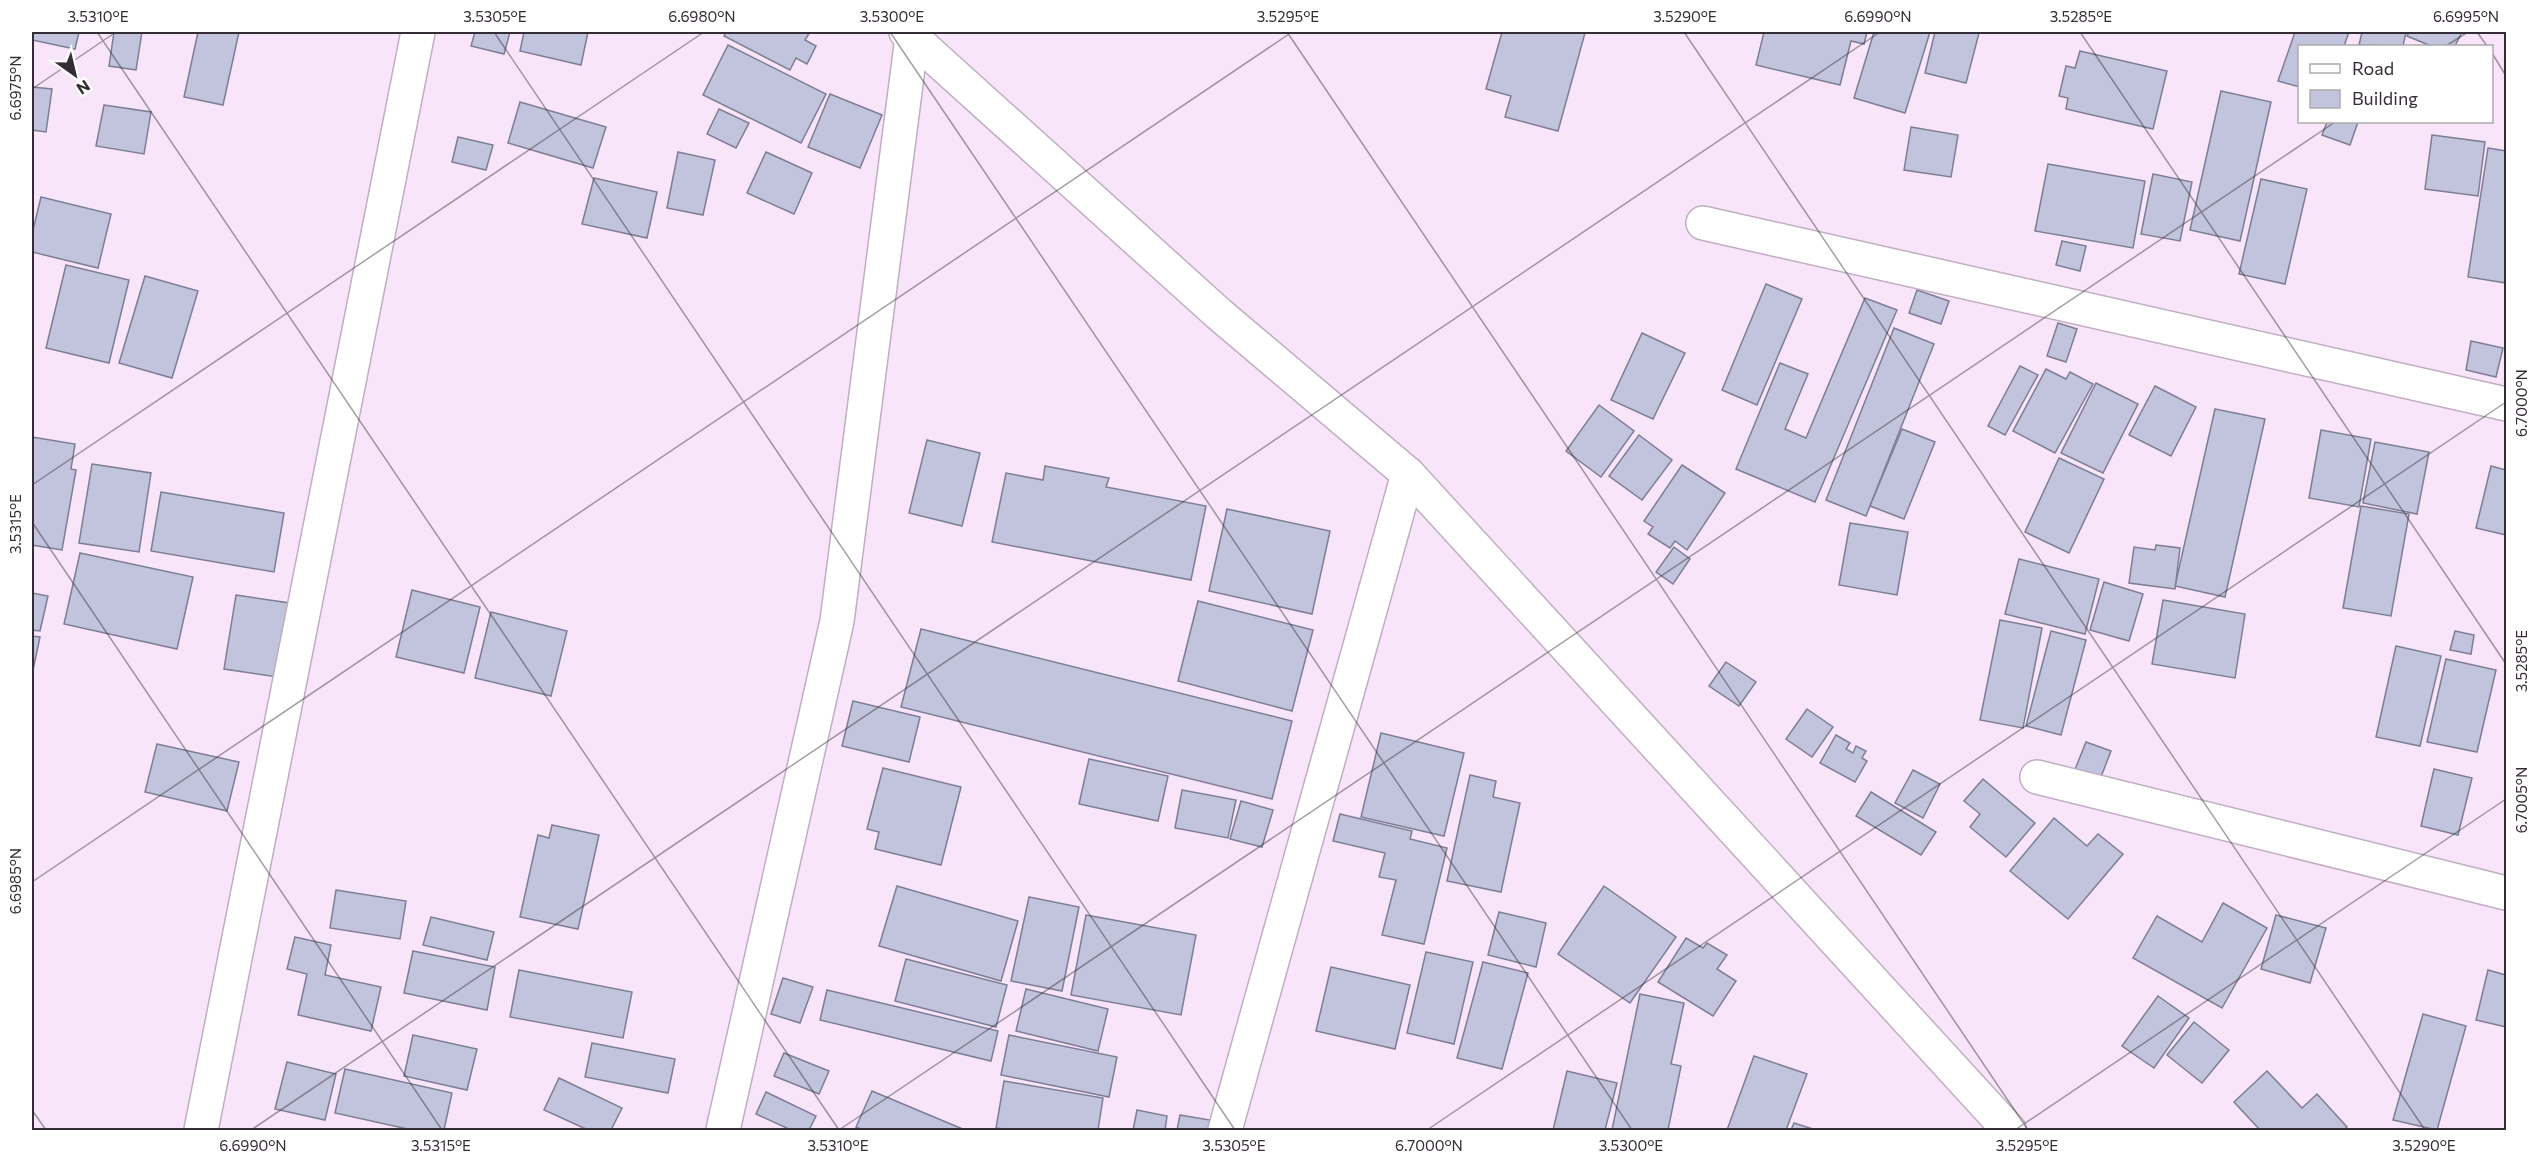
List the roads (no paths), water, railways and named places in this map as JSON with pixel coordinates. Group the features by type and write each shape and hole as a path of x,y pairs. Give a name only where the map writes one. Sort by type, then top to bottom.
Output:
{"street":[{"path":"201,1131 418,32"},
{"path":"909,34 1218,314 1408,474 2009,1131"},
{"path":"723,1131 837,621 909,34"},
{"path":"1703,223 2506,404"},
{"path":"1226,1131 1408,474"},
{"path":"2037,777 2506,893"}]}
